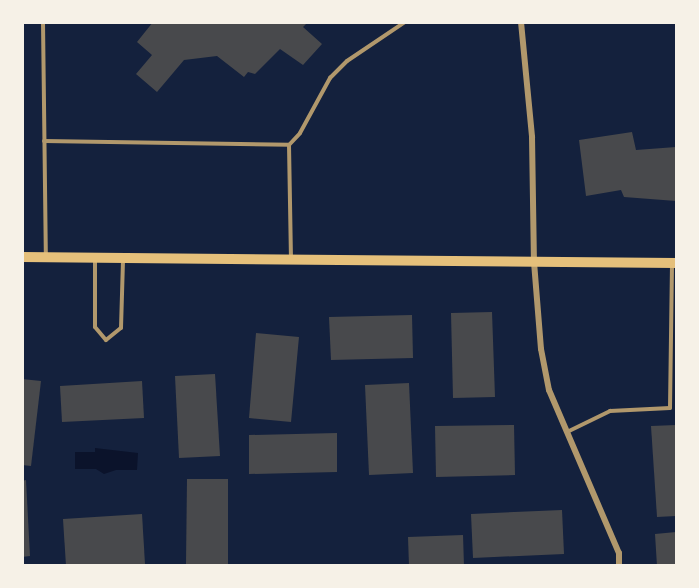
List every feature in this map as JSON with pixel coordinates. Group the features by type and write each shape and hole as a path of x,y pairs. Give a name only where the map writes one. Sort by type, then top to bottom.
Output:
{"main road":[{"path":"22,257 674,263"}],"street":[{"path":"521,22 532,137 534,262 541,349 549,390 619,553 619,566"}],"lane":[{"path":"43,22 46,257"},
{"path":"291,260 289,145 300,133 330,78 347,61 405,22"},
{"path":"44,141 289,145"},
{"path":"95,257 96,327 106,340 121,328 123,258"},
{"path":"567,432 610,411 670,408 674,263"}],"water":[{"path":"95,448 138,453 137,470 116,470 104,474 96,469 75,469 75,452 95,452"}],"building":[{"path":"153,22 308,22 303,27 322,44 303,65 280,49 255,74 248,72 244,77 217,56 184,60 157,92 136,74 152,55 137,42"},
{"path":"632,132 636,150 676,147 676,201 624,197 621,190 586,196 579,140"},
{"path":"492,312 495,397 453,398 451,313"},
{"path":"412,315 413,358 331,360 329,317"},
{"path":"256,333 299,337 291,422 249,418"},
{"path":"215,374 220,456 179,458 175,376"},
{"path":"22,379 41,381 31,466 22,465"},
{"path":"142,381 144,418 62,422 60,386"},
{"path":"409,383 413,473 369,475 365,385"},
{"path":"514,425 515,475 436,477 435,426"},
{"path":"676,425 676,516 657,517 651,426"},
{"path":"337,433 337,472 249,474 249,435"},
{"path":"187,479 228,479 228,565 186,564"},
{"path":"26,480 30,556 22,557 22,481"},
{"path":"562,510 564,554 473,558 471,514"},
{"path":"142,514 145,564 66,566 63,519"},
{"path":"676,532 676,566 657,566 655,534"},
{"path":"463,535 464,566 409,566 408,537"}]}
